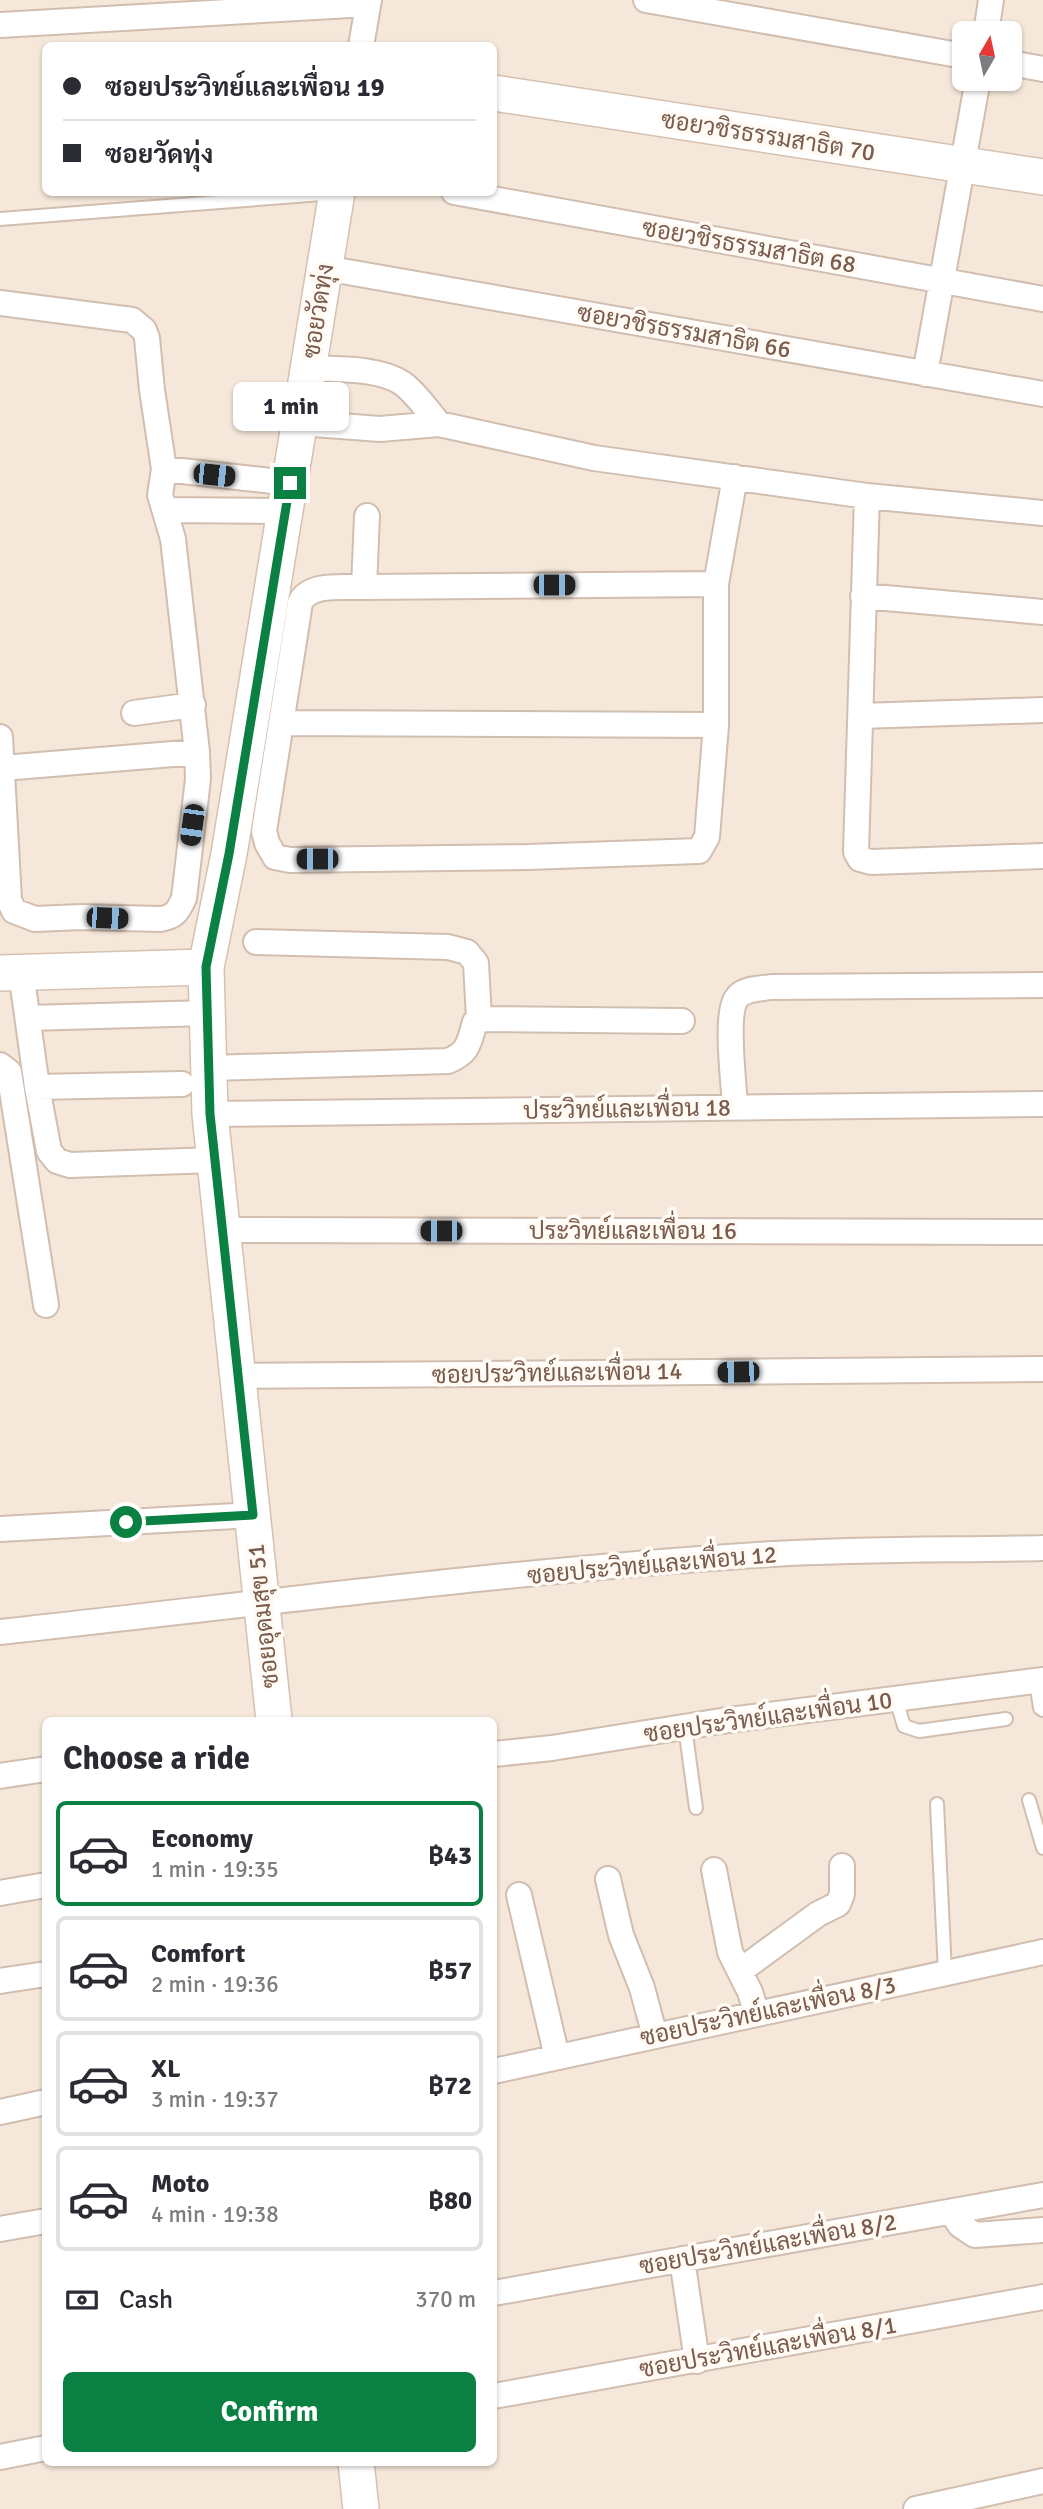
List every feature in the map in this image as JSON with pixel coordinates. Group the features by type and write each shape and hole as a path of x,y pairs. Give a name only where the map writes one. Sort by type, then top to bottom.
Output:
{"street":[{"path":"646,0 952,53"},
{"path":"988,21 991,0"},
{"path":"0,25 369,2 362,42"},
{"path":"1022,66 1043,69"},
{"path":"925,374 976,91"},
{"name":"ซอยวชิรธรรมสาธิต 70","path":"497,93 1043,177"},
{"name":"ซอยวัดทุ่ง","path":"206,967 229,854 337,196"},
{"name":"ซอยวชิรธรรมสาธิต 68","path":"476,196 1043,299"},
{"name":"ซอยวชิรธรรมสาธิต 66","path":"325,268 1043,394"},
{"path":"0,303 132,320 139,324 147,338 164,469 160,495 173,538 197,751 198,779 184,898 171,918 35,919 14,911 9,900 0,737"},
{"path":"309,368 366,372 402,383 439,424"},
{"path":"300,423 380,429 405,429 439,424 594,458 867,496 1043,513"},
{"path":"164,469 288,497"},
{"path":"716,584 365,587 314,590 302,598 264,831 275,857 290,860 528,858 699,851 706,837 716,725 716,584 735,477"},
{"path":"867,496 856,852 860,859 871,862 1043,856"},
{"path":"165,510 288,497"},
{"path":"365,587 367,516"},
{"path":"863,596 1043,612"},
{"path":"134,713 193,705"},
{"path":"861,716 1043,710"},
{"path":"282,723 716,725"},
{"path":"3,768 197,751"},
{"path":"256,942 448,947 467,952 476,963 479,1019"},
{"path":"206,967 11,973 28,1018 49,1151 57,1161 70,1166 215,1160"},
{"name":"ซอยอุดมสุข 51","path":"206,967 208,1013 195,1076 210,1114 274,1717"},
{"path":"735,1107 730,1014 737,998 746,990 771,987 1043,985"},
{"path":"28,1018 208,1013"},
{"path":"37,1087 448,1061 459,1057 468,1046 475,1022 479,1019 682,1021"},
{"path":"0,1065 9,1072 46,1305"},
{"name":"ประวิทย์และเพื่อน 18","path":"210,1114 1043,1104"},
{"name":"ประวิทย์และเพื่อน 16","path":"223,1230 1043,1232"},
{"name":"ซอยประวิทย์และเพื่อน 14","path":"238,1376 1043,1369"},
{"path":"0,1529 253,1515"},
{"name":"ซอยประวิทย์และเพื่อน 12","path":"0,1632 441,1583 775,1554 1043,1548"},
{"name":"ซอยประวิทย์และเพื่อน 10","path":"497,1754 1039,1681"},
{"path":"0,1776 42,1770"},
{"path":"740,1971 818,1914 838,1903 842,1894 842,1866"},
{"path":"714,1870 730,1952 757,2014"},
{"path":"608,1879 621,1936 642,1988 655,2036"},
{"path":"0,1893 42,1886"},
{"path":"519,1895 557,2057"},
{"name":"ซอยประวิทย์และเพื่อน 8/3","path":"497,2070 1043,1952"},
{"path":"0,1981 42,1975"},
{"path":"0,2112 42,2103"},
{"name":"ซอยประวิทย์และเพื่อน 8/2","path":"497,2292 1043,2195"},
{"path":"951,2212 960,2225 975,2235 1043,2230"},
{"path":"0,2229 42,2222"},
{"path":"682,2259 697,2361"},
{"name":"ซอยประวิทย์และเพื่อน 8/1","path":"497,2395 1043,2297"},
{"path":"0,2456 42,2449"},
{"path":"357,2466 362,2509"},
{"path":"916,2509 1043,2481"}],"lane":[{"path":"0,219 298,196"},
{"path":"1039,1681 1040,1708 1043,1710"},
{"path":"896,1699 904,1726 919,1731 1006,1719"},
{"path":"685,1727 696,1808"},
{"path":"1029,1800 1043,1848"},
{"path":"937,1804 945,1973"}],"shaded area":[{"path":"0,0 1043,0 1043,2509 0,2509"}],"route":[{"path":"126,1522 253,1515 210,1114 206,967 229,854 290,483"}]}
